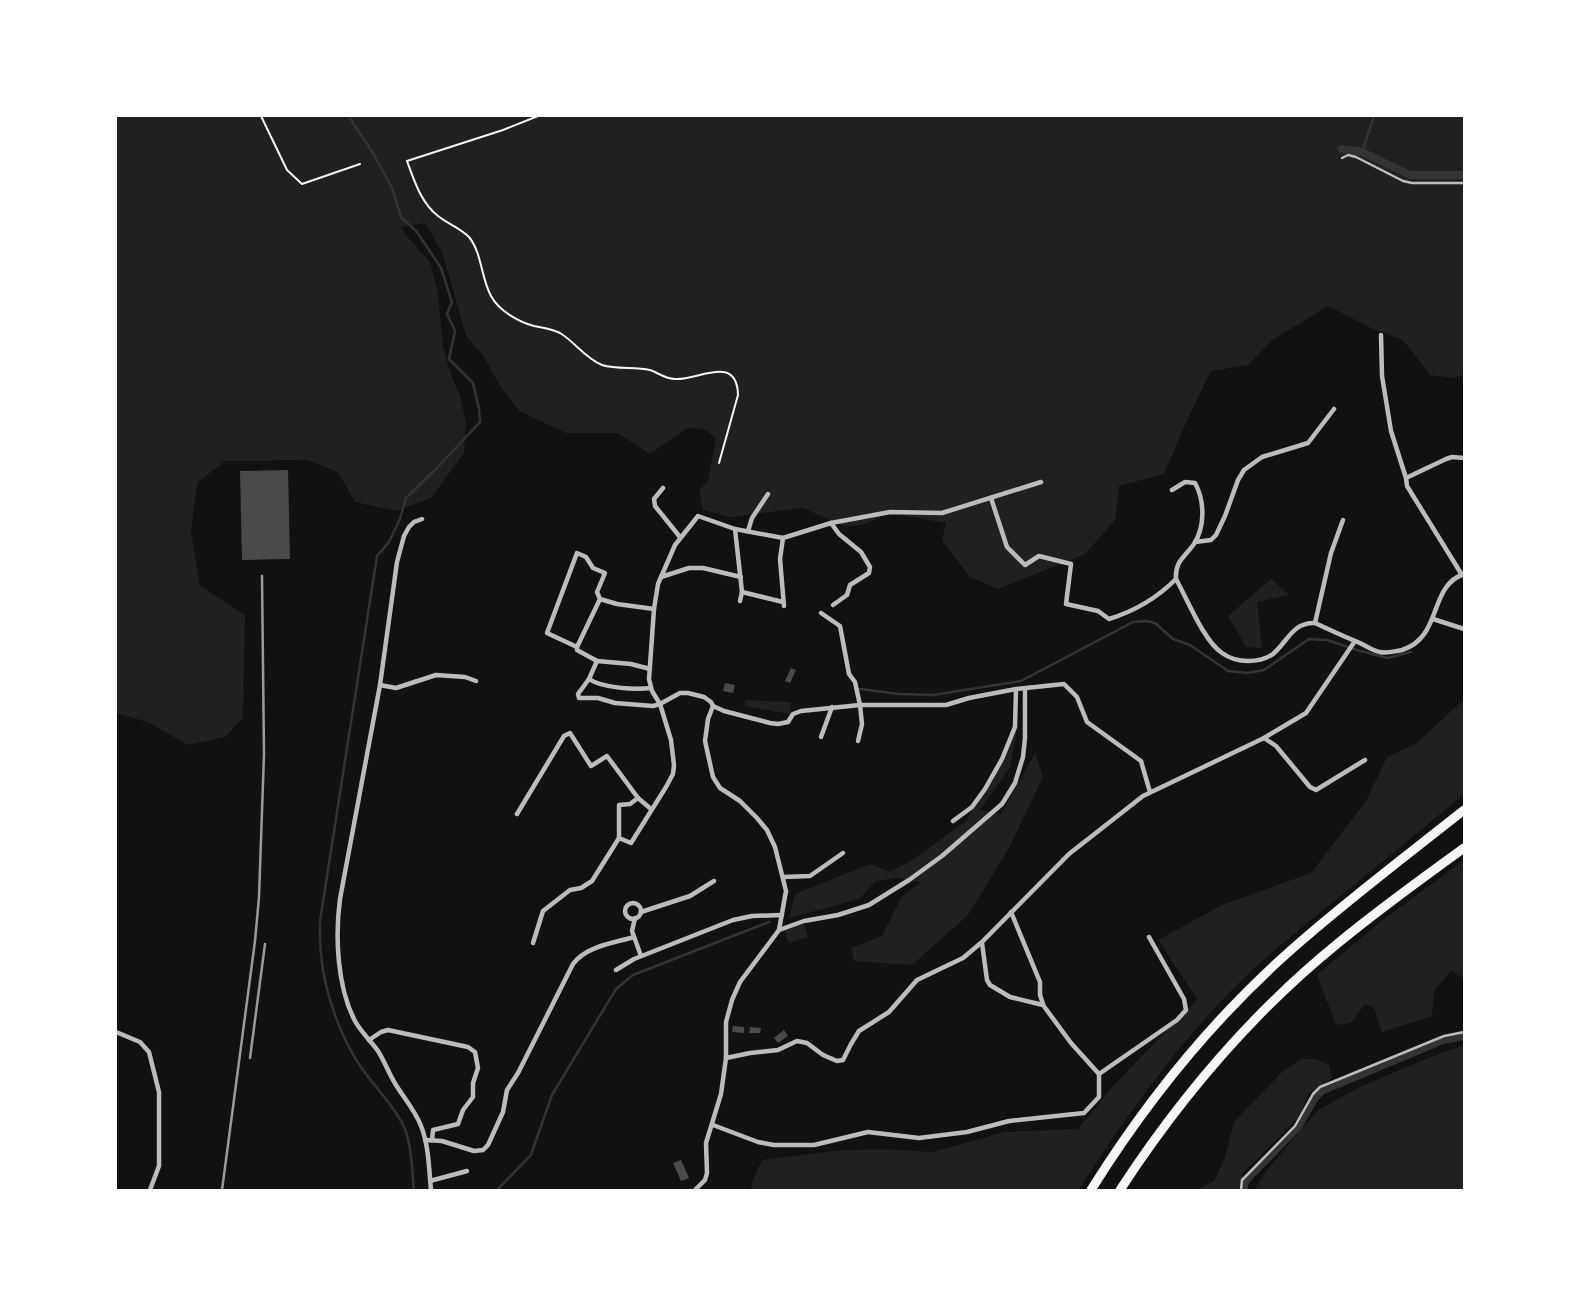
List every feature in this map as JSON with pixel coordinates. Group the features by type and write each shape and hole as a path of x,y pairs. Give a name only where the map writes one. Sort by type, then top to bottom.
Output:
{"highway":[{"path":"1091,1191 1117,1149 1157,1095 1240,1000 1290,951 1465,810"},
{"path":"1120,1191 1179,1106 1260,1014 1336,944 1465,848"}],"street":[{"path":"1172,490 1185,482 1192,482 1197,486 1201,497 1203,507 1200,526 1195,542 1180,561 1176,579 1208,637 1222,653 1240,661 1256,661 1272,655 1298,626 1307,623 1315,623 1380,653 1411,647 1426,632 1443,590 1452,580 1463,575 1408,486 1391,431 1382,376 1381,335"},
{"path":"1195,542 1211,540 1216,535 1244,470 1262,457 1308,443 1334,410"},
{"path":"1406,478 1446,459 1465,458"},
{"path":"619,838 631,842 671,779 674,765 671,740 660,704 650,688 654,610 661,577 680,537 698,516 735,529 783,538 831,523 890,512 942,513 1041,482"},
{"path":"663,488 654,499 655,506 680,537"},
{"path":"748,531 752,518 768,494"},
{"path":"991,498 1007,547 1025,565 1039,556 1071,564 1066,604 1098,611 1109,620 1140,607 1167,589 1176,579"},
{"path":"422,519 409,527 398,554 380,685 336,933 342,979 351,1013 377,1050 420,1122 425,1140 431,1191"},
{"path":"1315,623 1331,553 1343,520"},
{"path":"831,523 839,534 861,552 870,567 869,573 850,585 847,595 833,605"},
{"path":"735,529 742,592 740,601"},
{"path":"742,592 784,604 780,559 783,538"},
{"path":"650,670 631,664 597,661 577,650 577,647 547,633 577,553 586,557 593,568 605,573 597,593 600,598 617,604 654,610"},
{"path":"661,577 689,568 702,568 741,578"},
{"path":"577,647 600,598"},
{"path":"821,613 840,626 849,674 855,682 860,705 862,724 858,741"},
{"path":"1433,619 1465,629"},
{"path":"726,1058 778,1050 797,1041 841,1061 859,1031 890,1013 917,979 959,960 982,942 1069,855 1143,796 1264,738 1306,713 1354,643"},
{"path":"597,661 578,694 579,698 653,706 684,692 704,697 713,706 724,711 778,724 788,722 797,712 832,707 946,705 1016,689 1064,684 1077,697 1087,722 1141,761 1150,792"},
{"path":"380,685 396,688 436,676 465,677 476,681"},
{"path":"589,679 596,683 650,688"},
{"path":"953,821 972,807 1002,759 1015,727 1016,689"},
{"path":"779,930 869,905 942,856 1002,804 1015,782 1024,757 1025,689"},
{"path":"695,1191 705,1180 707,1173 706,1143 721,1094 726,1058 726,1022 735,992 743,977 779,930 786,891 773,842 764,825 737,799 723,791 715,780 705,741 713,706"},
{"path":"821,737 832,707"},
{"path":"517,814 564,736 570,733 591,766 607,756 638,798 651,809"},
{"path":"1264,738 1276,746 1310,787 1316,790 1365,760"},
{"path":"533,943 544,911 570,890 592,881 619,838 618,805 631,804 638,798"},
{"path":"783,877 810,876 844,853"},
{"path":"641,956 632,931 635,918 641,912 690,897 714,881"},
{"path":"635,918 626,915 628,905 637,903 641,912"},
{"path":"713,1125 758,1142 774,1145 814,1145 868,1132 919,1138 967,1132 1009,1121 1084,1112 1099,1097 1099,1074 1071,1043 1043,1005 1040,982 1012,912"},
{"path":"616,970 641,956 733,920 782,915"},
{"path":"425,1140 442,1141 479,1152 486,1148 503,1112 507,1090 577,958 587,952 634,937"},
{"path":"1099,1074 1178,1020 1186,1010 1184,999 1149,937"},
{"path":"982,942 990,985 1010,997 1043,1005"},
{"path":"369,1040 388,1030 468,1047 475,1052 478,1068 473,1083 473,1097 463,1110 458,1124 433,1130 432,1140"},
{"path":"116,1032 140,1042 149,1052 159,1092 159,1166 150,1191"},
{"path":"430,1181 467,1171"}],"lane":[{"path":"1342,158 1348,155 1361,159 1412,183 1465,183"},
{"path":"1241,1191 1242,1180 1295,1126 1309,1100 1320,1087 1444,1036 1465,1032"}],"path":[{"path":"261,116 287,170 302,184 360,164"},
{"path":"538,116 407,161 424,201 438,216 470,239 492,298 520,320 560,334 590,358 605,366 647,369 673,379 720,371 731,376 736,384 737,398 719,463"}],"shaded area":[{"path":"116,116 1464,116 1464,375 1454,378 1430,375 1403,340 1371,328 1328,306 1271,341 1248,365 1211,371 1164,474 1119,486 1115,520 1085,554 998,589 970,577 942,540 946,523 890,513 862,525 844,526 803,508 730,517 703,510 699,491 708,480 716,438 705,430 689,427 650,454 617,433 566,433 519,411 502,389 482,354 466,336 442,252 425,223 401,227 430,262 438,293 443,347 466,423 464,453 431,498 396,511 355,502 338,472 307,460 225,461 197,483 191,531 200,586 245,615 243,718 225,737 188,745 148,722 116,713"},
{"path":"1271,579 1289,595 1257,602 1262,648 1246,647 1228,616"},
{"path":"1464,699 1464,794 1280,946 1226,996 1147,1090 1079,1190 751,1190 762,1160 833,1151 881,1149 932,1152 1005,1132 1078,1129 1114,1085 1197,999 1158,940 1222,905 1311,873 1366,801 1387,757 1417,743"},
{"path":"745,700 791,702 790,714 745,706"},
{"path":"1017,730 1010,767 980,810 1001,814 1035,753 1043,777 1009,848 968,915 912,965 854,961 851,948 882,936 901,898 921,882 896,878 876,881 859,899 789,918 795,894 870,864 890,872 912,860 966,821"},
{"path":"1464,860 1464,979 1451,971 1434,991 1432,1016 1382,1032 1374,1008 1365,1004 1351,1023 1336,1025 1317,975 1379,923"},
{"path":"804,924 808,937 789,943 784,930"},
{"path":"1464,1045 1464,1190 1256,1190 1272,1164 1318,1110 1360,1087"},
{"path":"1302,1059 1316,1059 1329,1065 1332,1078 1307,1095 1301,1115 1243,1173 1240,1190 1197,1190 1214,1181 1224,1160 1234,1122 1283,1071"}],"building":[{"path":"288,470 290,559 242,560 240,471"},
{"path":"791,668 796,670 790,683 785,681"},
{"path":"725,683 735,685 733,693 723,691"},
{"path":"733,1026 744,1027 744,1033 732,1032"},
{"path":"750,1027 761,1028 760,1033 749,1033"},
{"path":"784,1030 788,1036 778,1043 774,1038"},
{"path":"681,1160 689,1178 681,1181 673,1163"}],"waterway":[{"path":"349,116 392,188 401,217 417,232 441,268 452,302 447,314 455,331 449,359 473,383 480,422 406,498 389,542 377,556 320,921 323,968 335,1015 355,1058 403,1124 410,1145 414,1190"},
{"path":"1362,152 1374,116"},
{"path":"1342,149 1362,152 1410,175 1464,175"},
{"path":"860,689 933,695 1021,681 1133,622 1146,621 1155,623 1173,639 1190,645 1228,671 1248,673 1264,670 1309,639 1327,640 1387,658 1411,652"},
{"path":"497,1190 531,1155 552,1095 616,989 633,975 769,922"},
{"path":"1244,1190 1246,1180 1298,1127 1321,1091 1443,1040 1464,1036"}],"railway":[{"path":"222,1190 259,897 264,754 262,576"},
{"path":"250,1058 265,944"}]}
